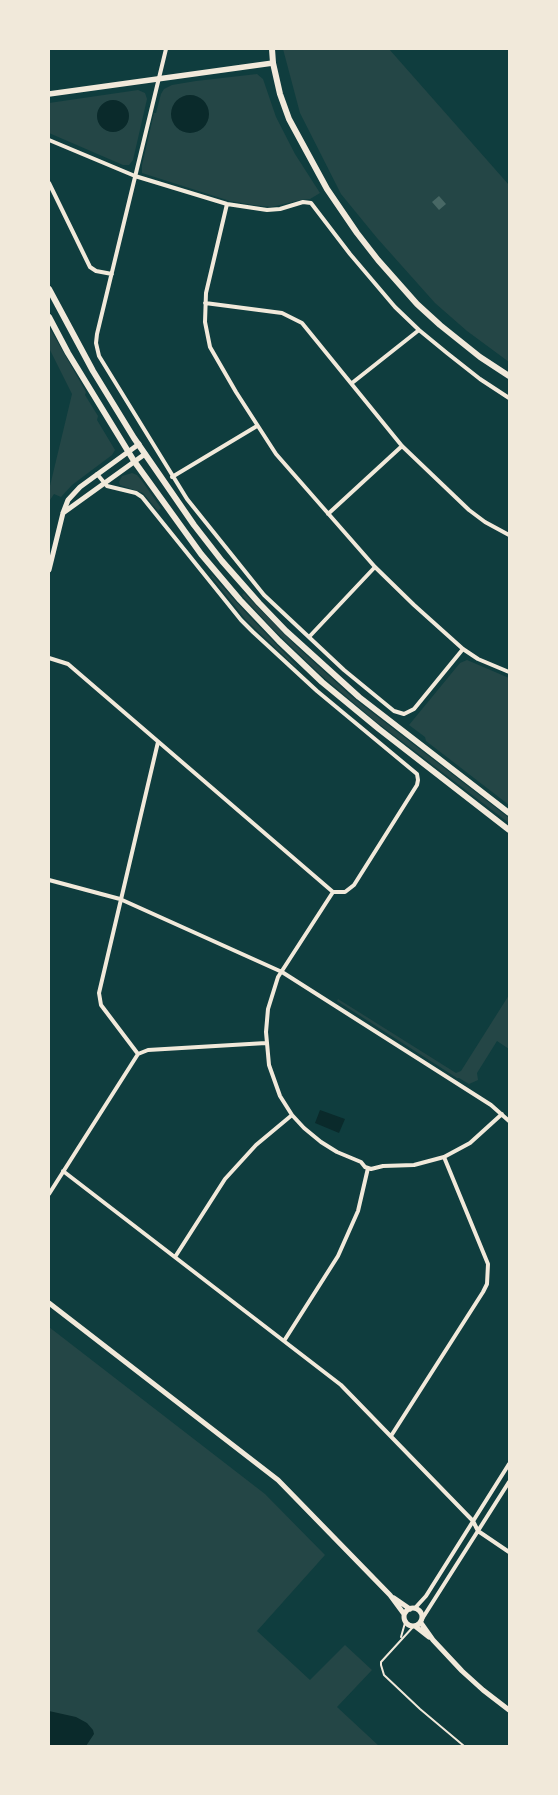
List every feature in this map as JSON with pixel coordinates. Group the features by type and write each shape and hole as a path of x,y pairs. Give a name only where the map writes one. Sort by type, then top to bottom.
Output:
{"main road":[{"path":"272,49 280,94 289,119 327,189 357,233 378,260 434,320 480,357 509,376"},
{"path":"49,94 273,63"},
{"path":"49,289 93,372 138,444 222,561 286,631 359,697 509,813"},
{"path":"49,317 68,353 134,462 217,574 240,600 288,650 354,709 509,830"}],"street":[{"path":"166,49 97,334 98,352 108,373 187,499 264,595 344,670 394,711 400,714 408,713 414,709 463,649"},
{"path":"49,140 135,176 228,204 267,210 280,209 303,202 312,203 364,272 418,330 509,398"},
{"path":"49,183 90,267 96,271 112,274"},
{"path":"228,204 205,303 206,331 210,346 257,426 276,454 328,514 376,567 414,605 463,649 478,659 509,672"},
{"path":"205,303 276,312 292,317 306,327 402,446 469,510 490,525 509,534"},
{"path":"352,383 418,330"},
{"path":"172,477 257,426"},
{"path":"49,570 65,506 72,494 138,444"},
{"path":"328,514 402,446"},
{"path":"63,513 145,454"},
{"path":"49,658 68,664 333,892 345,892 354,885 417,785 417,774 322,696 241,620 142,497 136,493 107,486 97,474"},
{"path":"309,638 376,567"},
{"path":"138,1054 103,1008 99,989 158,742"},
{"path":"49,880 120,899 282,972 491,1105 509,1121"},
{"path":"333,892 282,972 274,987 268,1009 266,1044 272,1076 280,1096 292,1115 320,1142 337,1152 361,1162 368,1168 375,1169 383,1166 414,1165 444,1157 470,1143 502,1114"},
{"path":"49,1194 138,1054 148,1050 266,1044"},
{"path":"175,1257 225,1179 256,1145 292,1115"},
{"path":"391,1436 487,1284 488,1264 444,1157"},
{"path":"284,1341 338,1256 358,1211 368,1168"},
{"path":"63,1171 341,1385 473,1521 478,1531 509,1552"},
{"path":"49,1304 278,1480 390,1595 404,1614 405,1623 433,1640"},
{"path":"404,1614 426,1596 509,1464"},
{"path":"414,1627 421,1621 509,1482"},
{"path":"390,1595 421,1612 421,1621 433,1640 469,1678 509,1710"}],"lane":[{"path":"400,1640 405,1623"},
{"path":"414,1627 400,1640 382,1662 381,1666 384,1675 420,1709 464,1746"}],"shaded area":[{"path":"283,49 389,49 509,185 509,362 467,331 435,303 341,194 300,113"},
{"path":"257,74 263,79 276,117 295,154 320,193 310,199 271,207 253,205 230,201 142,173 142,165 154,113 156,113 164,89 172,85 196,81"},
{"path":"138,90 145,93 147,99 133,160 129,165 123,165 49,133 49,103"},
{"path":"190,95 203,101 209,114 203,127 190,133 177,127 171,114 177,101"},
{"path":"113,100 119,101 124,105 128,110 128,122 124,127 119,131 113,132 107,131 102,127 98,122 97,116 98,110 102,105 107,101"},
{"path":"49,327 86,392 85,395 98,416 97,420 115,450 112,455 72,485 61,497 54,494 50,500 49,490 72,394 49,348"},
{"path":"132,473 137,475 142,481 161,508 158,511 143,493 120,485 119,482 122,476"},
{"path":"212,575 297,666 296,667 246,620"},
{"path":"244,593 294,644 352,697 509,818 509,823 374,720 321,675 269,625 242,595"},
{"path":"467,660 509,678 509,805 426,741 425,737 409,725 460,663"},
{"path":"509,995 509,1049 497,1041 477,1073 478,1080 469,1084 337,1001 338,999 456,1073 461,1071"},
{"path":"320,1110 345,1119 339,1133 315,1123"},
{"path":"49,1327 265,1494 325,1555 257,1631 310,1680 345,1645 372,1670 337,1707 379,1746 49,1746"},
{"path":"49,1711 76,1717 87,1723 94,1734 86,1746 49,1746"}],"building":[{"path":"439,196 446,204 439,210 432,202"}]}
